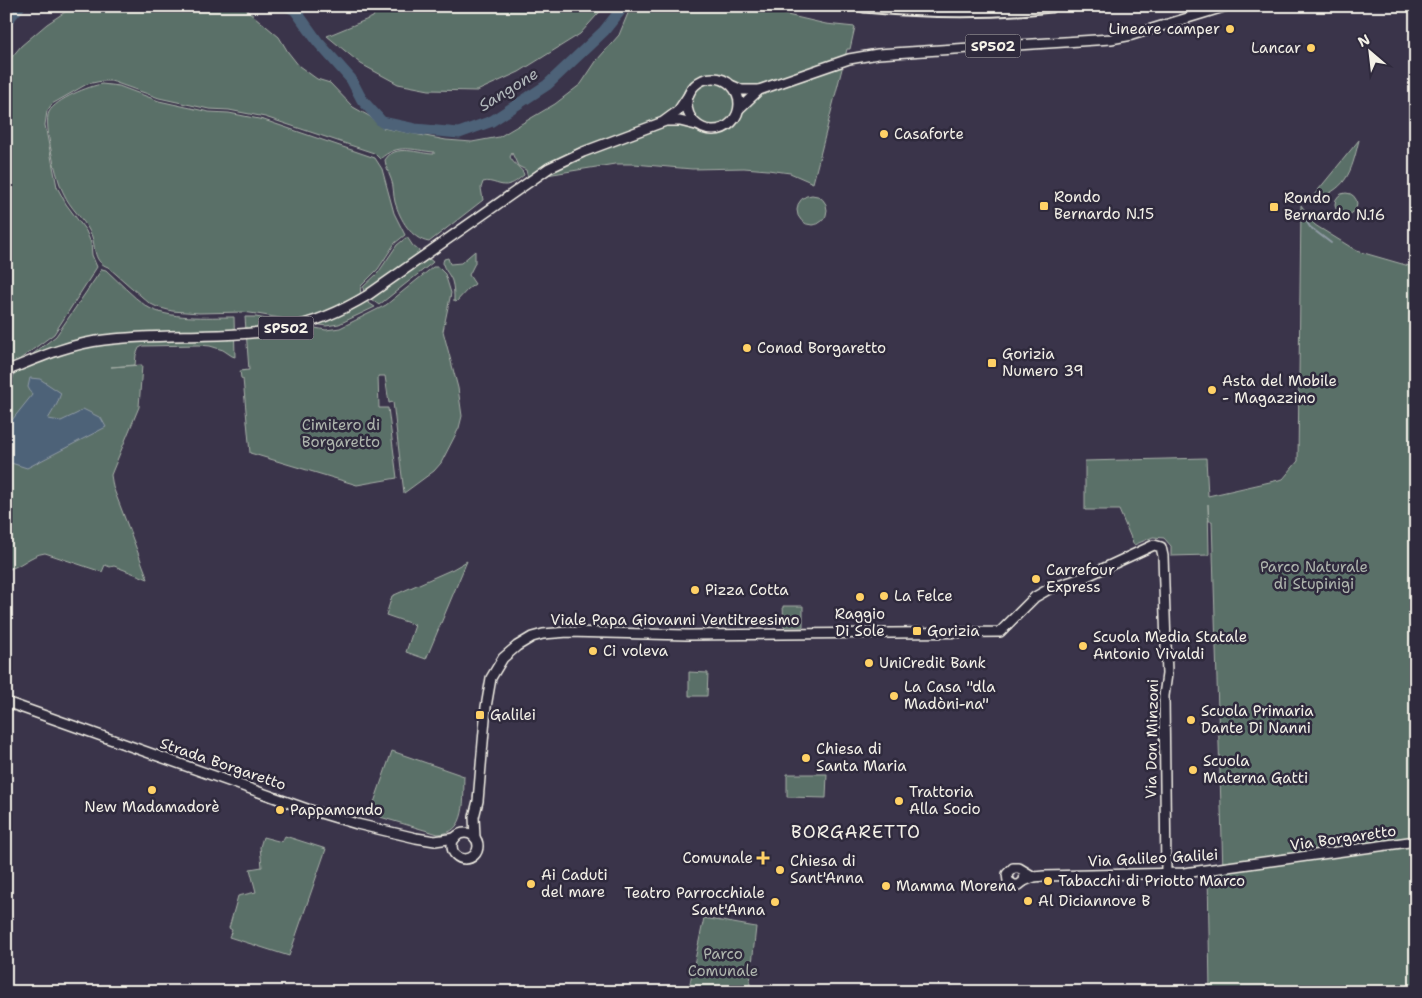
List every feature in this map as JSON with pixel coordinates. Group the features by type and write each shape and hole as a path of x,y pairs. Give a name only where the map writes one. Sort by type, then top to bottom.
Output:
{"highway":[{"path":"864,6 953,12 1051,6"}],"street":[{"name":"SP502","path":"6,371 63,349 93,341 265,331 322,318 368,295 549,168 572,156 663,122 678,111 695,84 708,78 721,79 742,90 759,90 849,59 901,52 1111,39 1132,35 1227,6"},
{"path":"733,86 738,94 739,108"},
{"name":"SP502","path":"663,122 680,121 711,131 721,129 731,124 739,108 759,90"},
{"path":"688,96 689,115 696,125"},
{"name":"Via Don Minzoni","path":"988,634 1000,632 1035,597 1049,589 1085,577 1154,544 1160,546 1163,552 1167,674 1164,696 1166,874"},
{"name":"Viale Papa Giovanni Ventitreesimo","path":"474,838 474,817 478,802 486,707 491,678 503,658 532,637 568,632 687,635 988,634"},
{"name":"Strada Borgaretto","path":"6,702 307,809 357,824 435,841 452,849"},
{"name":"Viale Papa Giovanni Ventitreesimo","path":"459,836 474,817"},
{"path":"469,834 474,838 478,848 473,856 467,859 460,858 454,853 452,849 459,836 469,834"},
{"name":"Strada Borgaretto","path":"435,841 459,836"},
{"name":"Via Borgaretto","path":"1273,861 1416,841"},
{"name":"Via Galileo Galilei","path":"1025,877 1184,873 1273,861"}],"green space":[{"path":"74,6 242,6 279,37 299,66 317,79 330,83 353,107 369,116 383,128 446,140 472,142 499,137 555,104 581,84 597,60 619,35 631,6 764,6 787,15 826,24 855,27 850,49 847,49 813,183 790,173 768,170 744,168 692,169 634,164 615,164 528,178 526,170 518,166 512,153 510,157 524,175 514,183 507,185 483,182 481,188 483,200 429,242 412,233 403,221 395,202 393,184 385,160 389,155 401,151 434,154 434,152 399,149 380,159 374,153 265,117 229,110 209,109 159,98 111,81 87,84 52,104 47,111 45,125 57,187 66,204 86,231 97,267 54,334 13,366 6,390 6,64 21,46 47,24"},
{"path":"378,6 605,6 580,34 519,72 477,91 429,90 398,84 361,64 327,36 373,17"},
{"path":"102,84 119,86 159,101 209,112 229,113 264,120 375,158 382,169 394,213 405,235 395,243 378,269 361,286 362,296 375,307 339,324 326,326 243,312 199,313 172,311 149,303 99,261 90,232 61,188 49,140 48,118 49,112 53,107 58,102 81,90"},
{"path":"1359,140 1350,171 1340,186 1310,200"},
{"path":"1346,193 1354,196 1357,204 1354,212 1346,215 1338,212 1335,204 1338,196"},
{"path":"812,195 823,199 827,210 823,221 812,225 801,221 797,210 801,199"},
{"name":"Parco Naturale di Stupinigi","path":"1301,205 1315,225 1357,251 1416,268 1416,992 1210,992 1208,873 1223,871 1212,521 1209,521 1208,504 1209,555 1171,556 1171,546 1164,538 1153,537 1134,545 1119,510 1085,510 1085,461 1206,458 1208,496 1283,479 1298,461"},
{"path":"407,237 413,246 433,262 379,305 364,294 363,287 378,273 397,245"},
{"path":"475,251 475,263 469,275 475,284 456,302 454,301 454,289 451,278 443,265 444,259 448,258 450,264 461,263"},
{"name":"Cimitero di Borgaretto","path":"433,267 438,267 445,274 451,293 443,331 458,388 462,416 459,428 441,463 434,471 404,493 393,402 389,403 385,376 378,376 379,408 388,408 397,478 357,485 250,453 243,379 241,378 240,371 249,370 245,317 256,317 326,330 340,328 386,305"},
{"path":"102,269 106,270 146,306 165,314 188,317 234,317 235,357 223,350 210,346 143,346 139,348 136,355 135,365 111,367 142,365 139,407 111,475 113,487 148,579 114,566 105,565 102,572 45,553 6,570 6,399 10,396 8,395 16,367 56,336"},
{"path":"467,561 426,659 406,652 415,625 386,615 392,596"},
{"path":"783,606 803,606 803,627 784,627"},
{"path":"689,672 708,673 707,696 689,696"},
{"path":"392,751 464,776 462,813 455,828 438,834 370,814"},
{"path":"787,774 827,774 826,798 787,797"},
{"path":"285,836 326,849 289,956 229,937 232,930 229,928 238,896 256,892 250,869 262,867 260,847 263,837 282,842"},
{"name":"Parco Comunale","path":"704,918 756,927 749,992 688,992"}],"water":[{"path":"30,378 40,379 61,393 48,419 61,421 83,409 101,418 106,427 27,468 8,462 6,460 6,416 12,420 32,395 28,387"}],"waterway":[{"name":"Sangone","path":"6,22 20,6"},
{"name":"Sangone","path":"287,6 295,10 318,42 351,79 362,100 382,122 415,129 459,133 492,121 547,85 604,31 624,6"},
{"path":"1303,216 1310,227 1331,243"}],"place":[{"name":"Lineare camper","path":"1230,29"},
{"name":"Lancar","path":"1311,48"},
{"name":"Casaforte","path":"884,134"},
{"name":"Rondo Bernardo N.15","path":"1044,206"},
{"name":"Rondo Bernardo N.16","path":"1274,207"},
{"name":"Conad Borgaretto","path":"747,348"},
{"name":"Gorizia Numero 39","path":"992,363"},
{"name":"Asta del Mobile - Magazzino","path":"1212,390"},
{"name":"Carrefour Express","path":"1036,579"},
{"name":"Pizza Cotta","path":"695,590"},
{"name":"La Felce","path":"884,596"},
{"name":"Raggio Di Sole","path":"860,597"},
{"name":"Gorizia","path":"917,631"},
{"name":"Scuola Media Statale Antonio Vivaldi","path":"1083,646"},
{"name":"Ci voleva","path":"593,651"},
{"name":"UniCredit Bank","path":"869,663"},
{"name":"La Casa \"dla Madòni-na\"","path":"894,696"},
{"name":"Galilei","path":"480,715"},
{"name":"Scuola Primaria Dante Di Nanni","path":"1191,720"},
{"name":"Chiesa di Santa Maria","path":"806,758"},
{"name":"Scuola Materna Gatti","path":"1193,770"},
{"name":"New Madamadorè","path":"152,790"},
{"name":"Trattoria Alla Socio","path":"899,801"},
{"name":"Pappamondo","path":"280,810"},
{"name":"Comunale","path":"763,858"},
{"name":"Chiesa di Sant'Anna","path":"780,870"},
{"name":"Tabacchi di Priotto Marco","path":"1048,881"},
{"name":"Ai Caduti del mare","path":"531,884"},
{"name":"Mamma Morena","path":"886,886"},
{"name":"Al Diciannove B","path":"1028,901"},
{"name":"Teatro Parrocchiale Sant'Anna","path":"775,902"}],"district":[{"name":"BORGARETTO","path":"856,832"}]}
